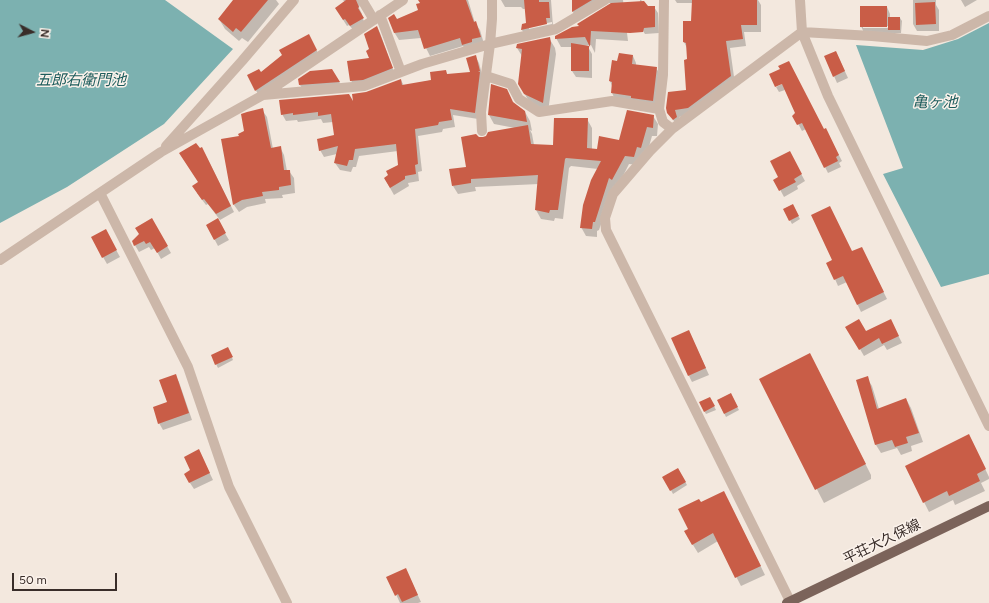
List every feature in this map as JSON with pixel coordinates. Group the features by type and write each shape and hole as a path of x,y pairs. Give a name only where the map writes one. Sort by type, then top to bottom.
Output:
{"main road":[{"name":"平荘大久保線","path":"789,602 989,506"}],"street":[{"path":"161,152 294,0"},
{"path":"362,0 377,18 401,72"},
{"path":"0,260 161,152 262,95 403,0"},
{"path":"482,131 481,112 490,44 492,0"},
{"path":"262,95 364,86 422,64 490,44 556,29 605,0"},
{"path":"664,0 664,75 659,109 663,122 672,129"},
{"path":"800,0 802,32 828,96 989,426"},
{"path":"789,602 606,230 605,218 613,194 650,151 672,129 802,32 927,41 952,35 989,16"},
{"path":"486,76 511,84 519,99 539,112 612,101 659,109"},
{"path":"100,193 188,367 229,487 286,603"}],"water":[{"name":"五郎右衛門池","path":"0,0 165,0 233,49 164,124 67,187 0,223"},
{"name":"亀ヶ池","path":"989,23 989,274 941,287 883,174 903,168 856,45 923,50 958,39"}],"building":[{"path":"233,0 268,0 241,32 236,28 233,32 218,19"},
{"path":"346,0 356,0 359,7 358,8 364,18 350,26 345,19 343,20 335,8"},
{"path":"418,0 466,0 474,22 476,21 481,37 472,39 472,42 462,45 460,38 424,49 418,30 394,33 388,18 394,14 397,19 418,10 416,4 420,3"},
{"path":"524,0 549,2 550,18 546,18 547,24 521,30 522,24 526,23"},
{"path":"572,0 592,0 572,12"},
{"path":"692,0 757,0 757,25 741,25 743,39 726,41 731,76 688,108 675,110 677,117 673,120 667,113 666,108 668,92 686,90 684,60 687,59 686,43 683,42 683,21 691,21"},
{"path":"644,1 648,6 655,6 655,27 644,28 643,32 630,33 591,31 590,47 585,37 555,39 555,36 572,27 579,26 577,24 611,3"},
{"path":"935,2 936,24 916,25 915,3"},
{"path":"860,6 887,6 887,27 860,27"},
{"path":"888,17 900,17 900,30 888,30"},
{"path":"377,26 393,68 363,80 350,81 347,61 369,58 366,51 369,49 364,34"},
{"path":"309,34 317,50 255,91 247,75 259,69 261,72 282,55 279,50"},
{"path":"550,37 551,43 543,103 524,94 518,84 522,49 516,48 517,44"},
{"path":"571,43 589,46 589,71 571,71"},
{"path":"836,51 845,71 833,77 824,56"},
{"path":"619,53 633,55 632,64 657,67 653,101 611,93 612,82 609,81 612,60 617,61"},
{"path":"476,55 480,71 478,71 480,72 475,113 450,109 452,120 439,122 438,125 415,129 418,164 415,165 416,174 405,176 405,179 390,188 384,178 388,175 386,171 398,165 396,144 355,149 353,160 349,160 347,166 334,163 338,146 319,151 317,139 334,135 331,114 318,116 318,112 281,115 279,100 349,94 353,101 352,94 366,92 401,79 402,85 431,80 430,72 446,70 447,74 470,72 466,58"},
{"path":"789,61 824,129 826,128 839,155 836,157 838,161 824,168 802,123 797,125 792,116 795,113 782,84 775,87 769,74 780,69 778,66"},
{"path":"332,69 340,82 299,85 298,79 310,71"},
{"path":"491,84 507,89 513,102 525,111 527,122 488,115"},
{"path":"263,108 271,148 281,146 284,170 290,170 291,185 279,187 279,190 262,192 263,196 242,200 233,205 221,139 239,136 238,134 244,131 241,114"},
{"path":"627,110 654,115 653,128 647,127 641,148 637,147 634,157 625,156 612,180 609,178 595,222 593,222 592,229 580,228 583,205 591,180 601,161 565,159 558,210 550,210 549,213 535,210 538,175 471,179 471,183 452,186 449,169 466,167 461,137 476,134 479,137 483,137 486,136 488,132 528,125 531,144 553,145 554,118 588,118 587,148 597,149 599,136 619,140"},
{"path":"196,143 200,148 202,147 231,206 216,214 204,199 202,200 192,186 198,182 179,153"},
{"path":"790,151 802,174 794,179 796,182 779,191 773,180 778,177 770,161"},
{"path":"793,204 799,216 789,221 783,209"},
{"path":"830,206 852,251 862,247 884,292 857,305 843,276 834,280 826,263 832,260 811,215"},
{"path":"152,218 168,246 157,253 150,242 146,244 144,241 134,246 132,241 139,234 135,228"},
{"path":"218,218 226,233 214,240 206,225"},
{"path":"106,229 117,250 102,258 91,237"},
{"path":"859,319 866,331 891,319 899,336 882,344 879,338 859,350 845,327"},
{"path":"689,330 706,368 688,376 671,338"},
{"path":"228,347 233,357 215,365 211,355"},
{"path":"810,353 866,464 815,490 759,379"},
{"path":"176,374 189,413 158,424 153,407 167,402 159,380"},
{"path":"868,376 877,409 906,398 919,433 906,437 908,443 895,447 892,440 875,445 856,380"},
{"path":"731,393 738,407 724,414 717,400"},
{"path":"710,397 715,406 704,412 699,402"},
{"path":"969,434 986,469 977,474 980,481 949,496 947,491 923,503 905,466"},
{"path":"199,449 210,473 189,483 184,474 190,470 184,457"},
{"path":"678,468 686,482 670,491 662,477"},
{"path":"724,491 761,566 735,578 713,533 692,545 684,531 688,529 678,509 699,499 701,502"},
{"path":"406,568 418,595 402,602 398,594 395,596 386,577"}]}
